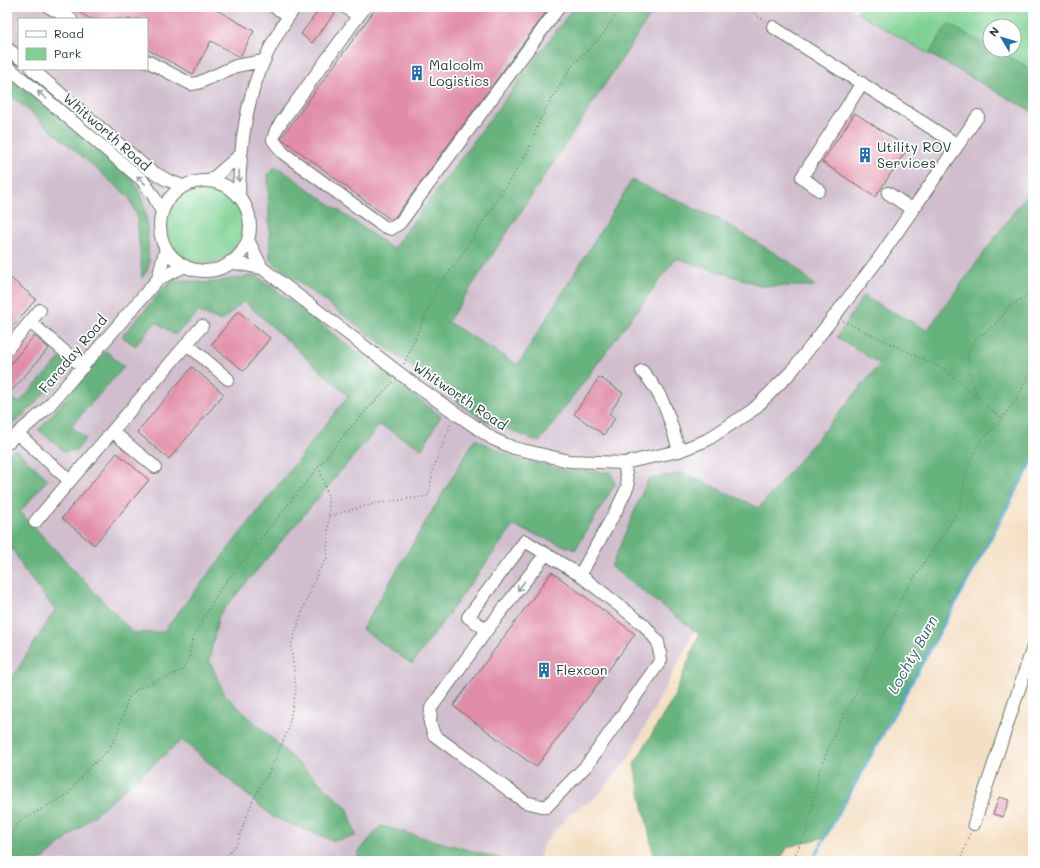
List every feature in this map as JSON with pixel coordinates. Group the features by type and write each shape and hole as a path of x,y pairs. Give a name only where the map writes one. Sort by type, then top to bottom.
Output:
{"street":[{"path":"49,7 69,18"},
{"path":"239,197 240,155 248,105 263,61 277,32 292,11 274,7"},
{"path":"345,7 361,12 282,121 276,130 274,140 283,153 383,226 391,229 400,223 559,7"},
{"path":"773,27 958,145"},
{"path":"7,48 18,57"},
{"path":"148,62 191,84 198,83 236,66 263,61"},
{"name":"Whitworth Road","path":"7,66 142,180 154,195 162,212"},
{"path":"236,66 256,80"},
{"name":"Whitworth Road","path":"33,70 148,169 184,186"},
{"path":"818,190 802,177 862,84"},
{"name":"Whitworth Road","path":"248,240 262,268 400,374 493,439 514,448 569,461 624,463 679,451 708,440 754,409 791,372 850,297 877,261 978,116"},
{"path":"210,182 240,155"},
{"path":"195,182 210,182 230,189 239,197 249,212 251,226 248,240 242,252 230,262 215,269 200,270 185,266 166,248 161,237 162,212 167,202 184,186 195,182"},
{"path":"888,193 913,210"},
{"name":"Faraday Road","path":"158,279 166,248"},
{"name":"Whitworth Road","path":"230,262 262,268"},
{"name":"Faraday Road","path":"7,443 19,435 46,409 158,279 185,266"},
{"path":"7,349 40,310"},
{"path":"30,322 83,367"},
{"path":"34,522 202,326"},
{"path":"187,344 228,379"},
{"path":"642,371 655,385 667,408 679,451"},
{"path":"112,431 155,467"},
{"path":"19,435 70,481"},
{"path":"580,575 617,510 628,486 624,463"},
{"path":"487,630 468,617 525,541 545,555 560,561 580,575 644,625 658,642 661,660 587,765 546,807 525,802 434,735 430,723 431,708 487,630 545,555"},
{"path":"974,824 1033,647"}],"path":[{"path":"7,836 22,820 68,794 85,772 108,750 117,734 128,698 137,689 181,670 189,659 192,638 220,590 350,428 400,374 438,287 457,262 522,162 529,150 540,119 571,67 603,34 621,7"},
{"path":"745,7 773,27"},
{"path":"978,398 969,373 968,352 976,339 994,326 1010,306 1033,291"},
{"path":"834,317 944,369 1002,419"},
{"path":"792,861 807,830 819,772 837,727 857,691 875,650 891,622 901,598 961,507 964,481 971,460 980,442 1002,419 1018,396 1033,367"},
{"path":"329,516 378,503 429,496 433,469 451,424 450,410"},
{"path":"225,859 237,843 252,802 269,772 288,730 296,689 291,646 303,609 318,572 327,558 329,516 328,496 320,466"},
{"path":"960,861 974,824"},
{"path":"216,861 240,858 256,861"}],"shaded area":[{"path":"7,7 847,7 1033,112 1033,186 927,330 863,297 880,364 759,508 626,763 596,797 571,813 543,844 539,861 7,861"}],"green space":[{"path":"574,7 656,7 448,322 518,365 632,180 720,220 794,265 815,286 763,286 676,258 539,442 480,418 270,260 268,174 276,166 393,249"},
{"path":"861,7 1033,7 1033,70 1011,58 1022,58 1022,18 982,18 982,43 948,24 929,54 856,12"},
{"path":"948,24 982,43 982,58 1011,58 1033,70 1033,112 929,54"},
{"path":"7,74 131,177 137,186 146,218 149,263 147,271 142,278 137,216 129,197 9,94 7,95"},
{"path":"1033,186 1033,459 825,837 788,847 779,861 655,861 634,764 673,699 699,634 611,567 648,479 684,473 759,508 880,364 837,337 863,296 927,330"},
{"path":"198,187 212,187 226,193 237,204 243,218 243,232 240,240 232,252 226,257 212,263 198,263 184,257 173,246 167,232 167,218 173,204 184,193"},
{"path":"256,275 441,416 422,449 380,425 219,615 209,660 225,695 348,809 356,836 334,841 273,817 182,740 41,861 7,861 7,686 55,610 24,570 12,548 7,550 7,454 15,449 48,479 20,512 133,633 163,632 348,396 244,301 221,321 199,312 175,335 156,322 135,346 122,336 172,279 207,283"},
{"path":"106,351 124,367 71,426 86,438 77,450 65,452 39,430"},
{"path":"60,358 69,366 29,410 7,429 7,399 10,396 19,403"},
{"path":"475,439 517,459 568,471 611,472 615,484 575,550 513,526 412,664 362,629"},
{"path":"381,826 509,861 357,861 359,851"}],"building":[{"path":"69,7 211,7 254,31 240,57 211,41 193,74 148,50 148,18 89,18"},
{"path":"321,7 326,7 335,13 312,43 301,34"},
{"name":"Malcolm Logistics","path":"377,7 550,7 395,217 391,220 281,138"},
{"name":"Utility ROV Services","path":"855,113 908,148 875,197 822,162"},
{"path":"7,275 36,299 7,333"},
{"path":"238,311 270,338 244,371 211,345"},
{"path":"34,336 49,348 7,396 7,368"},
{"path":"192,367 224,394 169,459 137,432"},
{"path":"599,377 623,393 609,414 615,418 604,435 574,414"},
{"path":"117,453 149,480 94,545 62,518"},
{"name":"Flexcon","path":"552,572 635,634 536,767 453,706"},
{"path":"999,797 1009,800 1003,817 993,814"}],"waterway":[{"name":"Lochty Burn","path":"812,861 942,628 1033,460"}],"place":[{"name":"Malcolm Logistics","path":"417,73"},
{"name":"Utility ROV Services","path":"865,155"},
{"name":"Flexcon","path":"544,670"}]}
